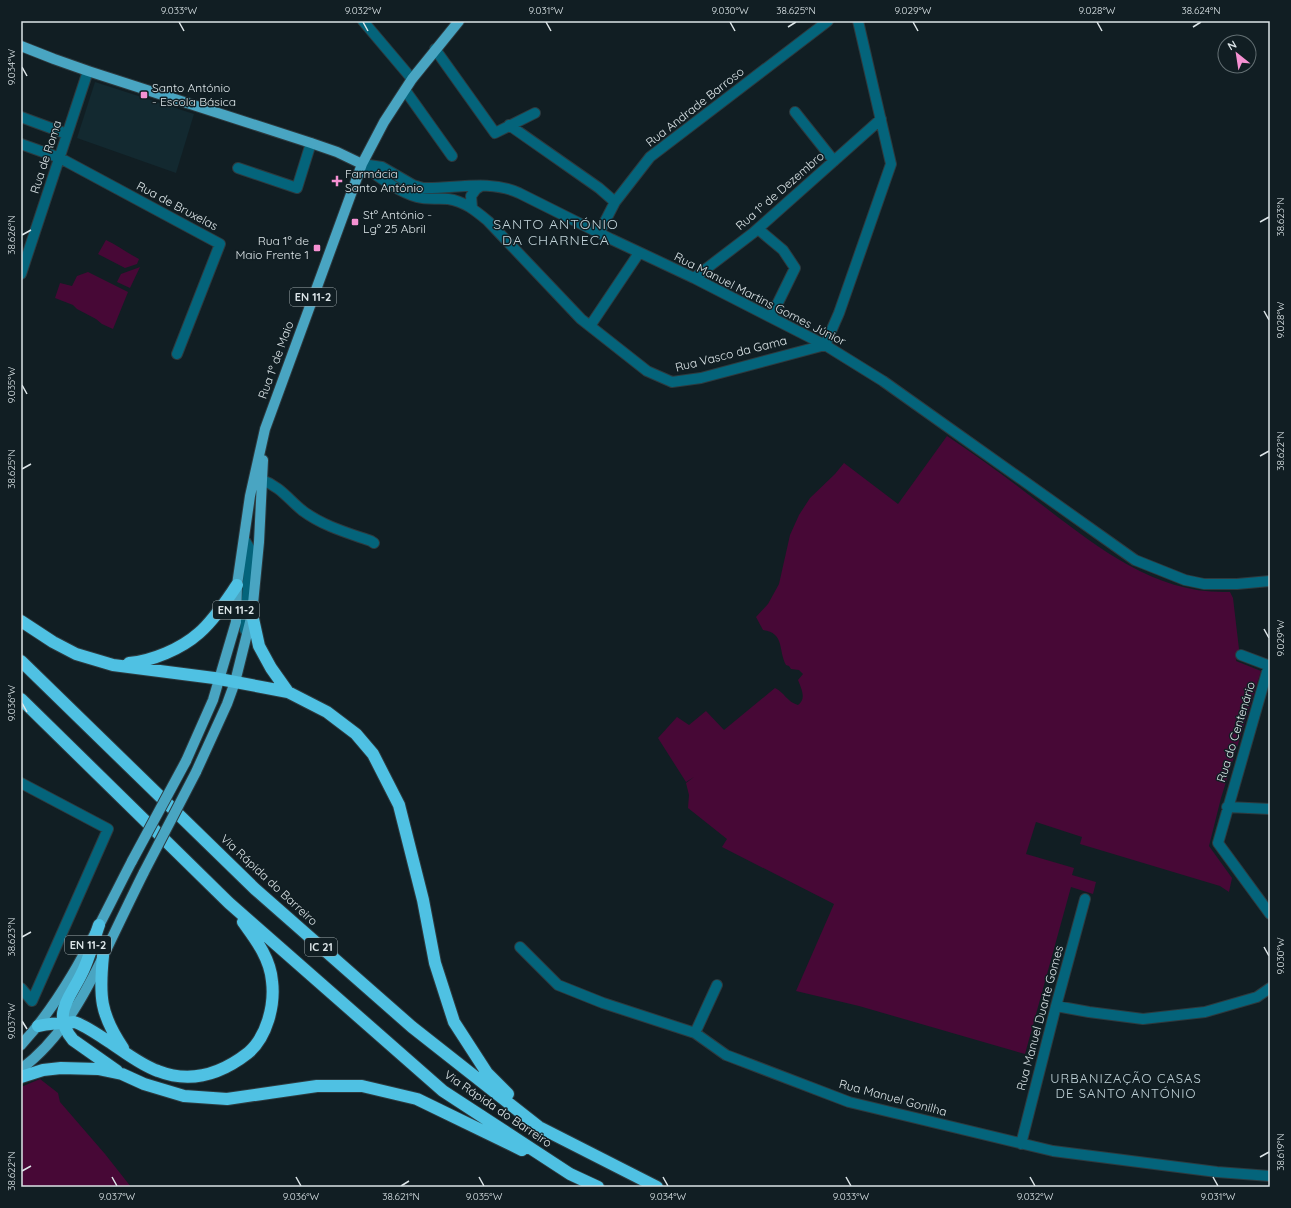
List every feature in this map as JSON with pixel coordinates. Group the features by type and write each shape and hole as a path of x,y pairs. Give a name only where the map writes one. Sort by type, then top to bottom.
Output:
{"highway":[{"path":"113,665 142,662 171,651 199,633 214,617 238,585"},
{"path":"252,614 259,646 271,668 288,692"},
{"path":"21,621 53,642 76,654 113,665 220,679 288,692 327,712 356,734 372,754 399,805 423,900 435,963 454,1022 487,1073 539,1127"},
{"name":"Via Rápida do Barreiro","path":"21,660 256,889 412,1027 539,1127 657,1187"},
{"name":"Via Rápida do Barreiro","path":"21,699 229,904 443,1091 570,1174 598,1187"},
{"path":"38,1026 49,1023 74,1022 143,1064 159,1072 182,1077 199,1077 227,1068 250,1051 257,1042 266,1026 272,1010 273,995 269,966 262,950 229,904"},
{"path":"99,925 82,975 66,1002 64,1010 64,1023 68,1034 73,1040 122,1074 144,1084 184,1096 227,1099 317,1086 362,1086 417,1099 570,1174"},
{"path":"103,956 101,984 102,1002 105,1016 112,1032 127,1054"},
{"path":"21,1077 43,1070 61,1068 98,1069 122,1074"}],"main road":[{"name":"EN 11-2","path":"362,164 384,122 404,90 435,49 459,21"},
{"path":"21,46 88,71 311,143 337,152 362,164"},
{"name":"Rua 1º de Maio","path":"265,429 362,164"},
{"name":"EN 11-2","path":"21,1069 50,1042 81,999 93,979 144,872 196,772 227,704 235,682 252,614 265,429"},
{"name":"EN 11-2","path":"21,1045 38,1026 63,991 186,761 205,721 220,679 236,622 238,585 250,496 265,429"}],"street":[{"path":"363,21 412,79"},
{"name":"Rua Andrade Barroso","path":"599,233 615,202 650,157 828,21"},
{"path":"825,345 840,313 891,164 858,21"},
{"path":"435,49 495,133 535,113"},
{"name":"Rua de Roma","path":"21,274 88,71"},
{"path":"404,90 452,156"},
{"path":"795,112 834,161"},
{"path":"21,117 67,134"},
{"name":"Rua 1º de Dezembro","path":"694,278 758,229 881,119"},
{"path":"509,126 599,188 615,202"},
{"path":"238,168 297,188 311,143"},
{"path":"21,144 60,158"},
{"name":"Rua de Bruxelas","path":"60,158 220,244 177,354"},
{"name":"Rua Manuel Martins Gomes Júnior","path":"362,164 382,167 413,185 423,188 481,186 505,188 519,193 639,253 694,278 825,345 883,381 1135,560 1185,580 1204,584 1237,584 1270,581"},
{"name":"Rua Vasco da Gama","path":"362,164 377,177 408,194 419,197 450,199 472,208 488,221 590,326 647,371 672,382 701,378 825,345"},
{"path":"472,208 471,196 476,189 481,186"},
{"path":"758,229 783,250 796,268 771,317"},
{"path":"590,326 639,253"},
{"path":"262,480 278,487 303,511 312,517 327,525 371,540 374,543"},
{"path":"244,539 250,549 245,638"},
{"path":"1241,655 1270,665"},
{"name":"Rua do Centenário","path":"1270,665 1218,843 1270,914"},
{"path":"21,783 108,829 32,1001 21,988"},
{"path":"1228,807 1270,809"},
{"name":"Rua Manuel Duarte Gomes","path":"1021,1144 1085,900"},
{"name":"Rua Manuel Gonilha","path":"520,946 558,985 603,1003 695,1032 726,1055 849,1102 1052,1151 1202,1170 1270,1176"},
{"path":"695,1032 717,985"},
{"path":"1056,1006 1088,1012 1143,1019 1205,1012 1257,996 1270,988"}],"shaded area":[{"path":"95,82 194,114 176,173 77,138"},
{"path":"106,240 139,259 137,264 125,268 98,254"},
{"path":"140,267 130,288 117,282 121,274"},
{"path":"88,272 128,292 113,329 77,309 73,305 55,298 60,283 72,286 77,276"},
{"path":"947,436 999,472 1074,530 1122,562 1173,584 1201,591 1230,592 1233,598 1239,649 1236,661 1261,671 1221,798 1209,846 1232,878 1229,892 1220,886 1080,844 1082,837 1036,822 1026,854 1074,868 1072,875 1096,882 1093,894 1071,887 1025,1054 859,1006 796,991 834,904 722,847 727,839 688,808 689,795 686,783 694,777 686,782 658,738 677,717 689,725 706,711 724,730 775,688 794,704 798,705 801,703 803,697 798,680 803,674 799,670 791,669 786,665 778,638 770,632 763,630 756,617 768,604 779,584 790,535 799,515 810,498 835,474 844,463 898,504"},
{"path":"40,1079 58,1093 60,1102 105,1154 131,1187 21,1187 21,1087"}],"place":[{"name":"Santo António - Escola Básica","path":"144,95"},
{"name":"Farmácia Santo António","path":"337,181"},
{"name":"Stº António - Lgº 25 Abril","path":"355,222"},
{"name":"Rua 1º de Maio Frente 1","path":"317,248"}],"district":[{"name":"SANTO ANTÓNIO DA CHARNECA","path":"556,232"},
{"name":"URBANIZAÇÃO CASAS DE SANTO ANTÓNIO","path":"1126,1086"}]}
